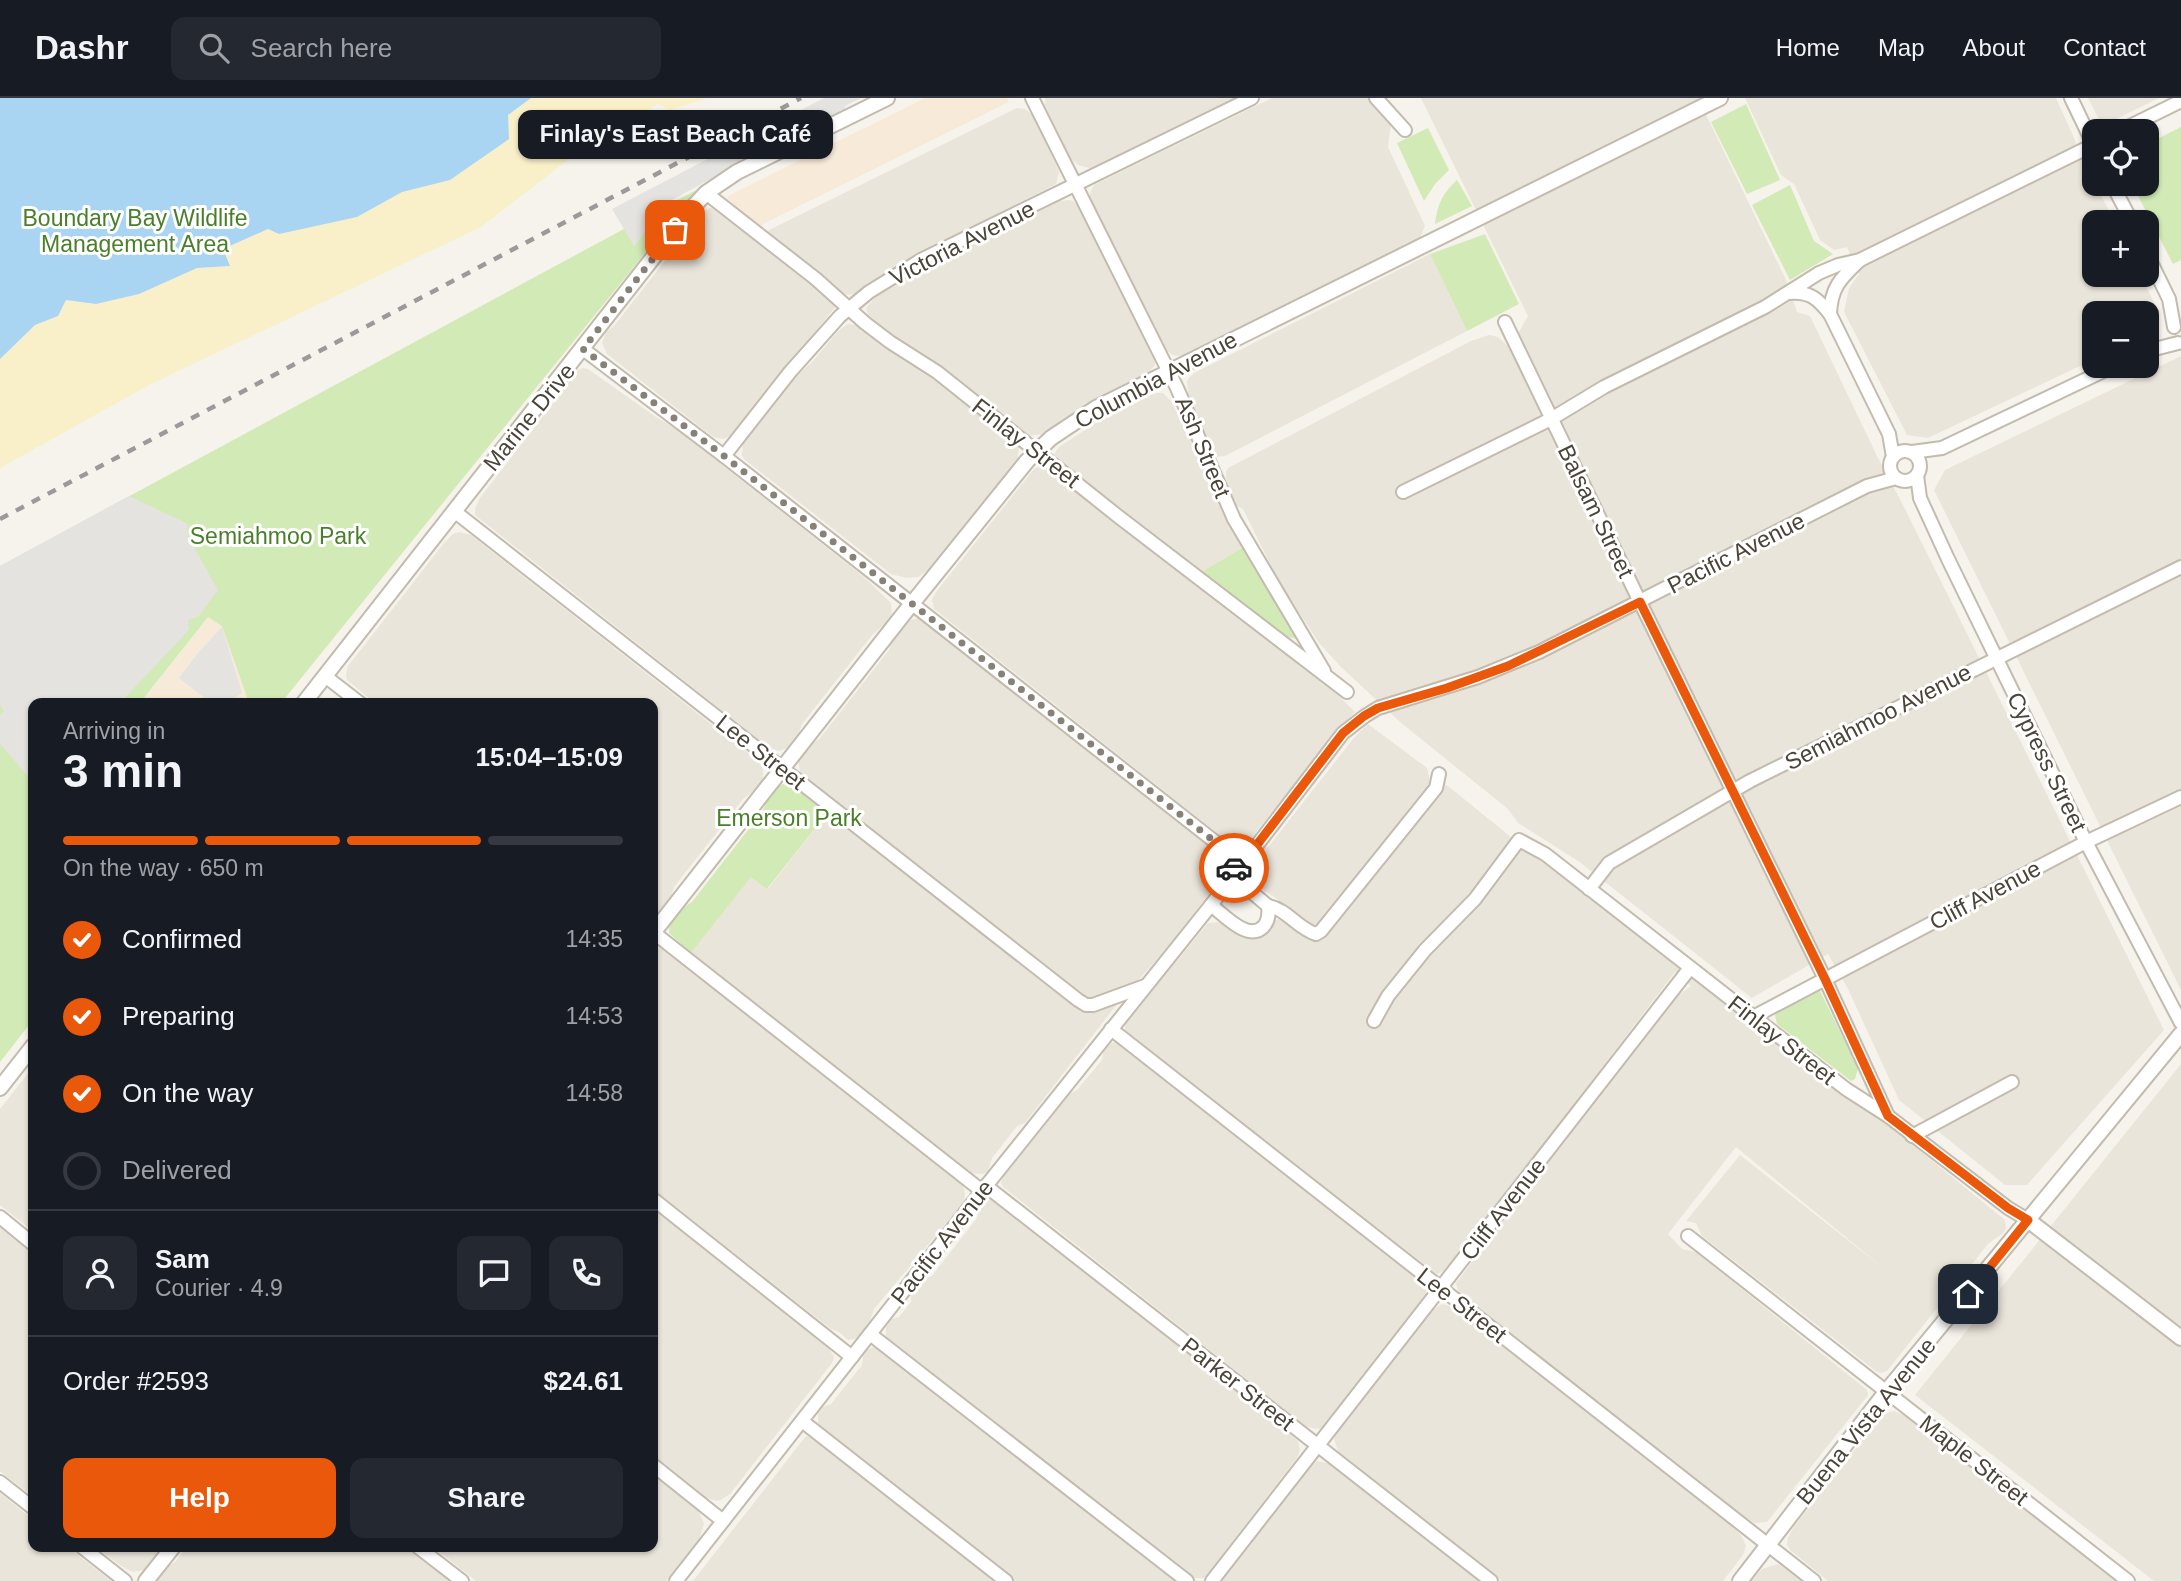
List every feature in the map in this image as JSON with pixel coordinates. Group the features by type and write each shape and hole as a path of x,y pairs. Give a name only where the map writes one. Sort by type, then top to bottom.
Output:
{"street":[{"name":"Marine Drive","path":"308,698 706,193 756,162 887,98"},
{"name":"Ash Street","path":"1032,98 1169,371 1234,519 1328,678"},
{"name":"Victoria Avenue","path":"724,456 790,372 849,308 869,292 912,266 1252,98"},
{"path":"1376,98 1405,130"},
{"name":"Columbia Avenue","path":"658,926 912,603 1037,451 1051,438 1096,408 1720,98"},
{"path":"2071,98 2082,120"},
{"path":"2144,119 2181,101"},
{"path":"1403,492 1552,419 1604,387 1765,307 1819,273 1860,260 2082,151"},
{"name":"Finlay Street","path":"706,193 816,279 890,342 937,372 1347,692"},
{"path":"1830,314 1836,286 1860,260"},
{"path":"2159,279 2169,299 2178,337 2159,345"},
{"path":"1789,293 1801,292 1813,297 1830,314 1889,434 1891,470 1898,479 1910,481 1942,448"},
{"path":"2169,299 2181,312"},
{"name":"Balsam Street","path":"1505,321 1825,979 1888,1116"},
{"path":"583,349 724,456 1223,848 1248,889 1268,906 1283,911 1310,932 1316,934 1321,931 1436,788 1439,774"},
{"path":"1892,459 1902,452 1942,448 2090,378"},
{"path":"1889,434 1919,460 1919,472"},
{"name":"Pacific Avenue","path":"1867,486 1892,459"},
{"name":"Cypress Street","path":"1919,472 1920,498 2086,842 2181,1023"},
{"name":"Pacific Avenue","path":"676,1581 1211,905 1343,733 1378,708 1447,688 1508,666 1867,486 1898,479"},
{"name":"Cypress Street","path":"1898,479 1920,498"},
{"name":"Lee Street","path":"454,511 1078,1000 1086,1005 1093,1005 1145,986"},
{"name":"Semiahmoo Avenue","path":"1589,889 1609,863 1733,791 1996,657 2181,567"},
{"path":"325,676 353,698"},
{"name":"Cliff Avenue","path":"1753,1017 2086,842 2181,797"},
{"name":"Finlay Street","path":"1374,1021 1388,996 1418,959 1475,899 1519,839 1545,854 1846,1089 1888,1116 2008,1208 2028,1220 2181,1338"},
{"path":"1211,905 1250,932 1265,924 1269,915 1268,906"},
{"name":"Parker Street","path":"658,936 1491,1581"},
{"name":"Cliff Avenue","path":"1212,1581 1690,968"},
{"name":"Lee Street","path":"1111,1029 1814,1581"},
{"name":"Buena Vista Avenue","path":"1740,1581 1886,1392 2181,1034"},
{"path":"0,1088 28,1052"},
{"path":"1912,1136 2012,1082"},
{"path":"658,1203 852,1357"},
{"path":"0,1217 28,1240"},
{"name":"Maple Street","path":"1688,1236 2128,1581"},
{"path":"870,1334 1187,1581"},
{"path":"802,1421 1006,1581"},
{"path":"658,1469 723,1521"},
{"path":"0,1482 28,1504"},
{"path":"88,1552 125,1581"},
{"path":"146,1581 169,1552"},
{"path":"424,1552 462,1581"}],"shaded area":[{"path":"824,98 861,98 845,106 845,110 670,201 634,246 612,209"},
{"path":"925,98 1007,98 1009,102 757,227 726,197"},
{"path":"1045,98 1236,98 1094,168 1089,168 1078,165 1071,159 1045,105"},
{"path":"1272,98 1368,98 1391,123 1388,147 1425,226 1420,238 1182,356 1172,355 1162,345 1090,201 1090,193 1094,185"},
{"path":"1421,98 1698,98 1787,282 1797,312 1810,316 1877,456 2164,1030 2027,1185 2005,1185 1899,1100 1848,989 1828,954 1752,998 1581,863 1518,823 1508,809 1400,722 1319,643 1279,582 1243,509 1235,505 1226,482 1228,468 1471,341 1489,335 1498,337 1510,348 1528,316"},
{"path":"1745,98 2056,98 2082,155 2082,196 2101,196 2109,210 2082,210 2082,287 2146,287 2153,301 2082,301 2082,365 1928,438 1907,435 1844,312 1849,288 1859,274 1847,247 1834,250 1820,240 1794,184 1781,175"},
{"path":"2088,98 2159,98 2116,119 2098,119"},
{"path":"1017,108 1025,109 1034,116 1059,172 1056,184 906,260 857,294 842,295 766,235 769,230"},
{"path":"1068,200 1079,207 1154,355 1155,365 1146,376 1096,401 1042,434 1029,436 924,354 895,339 875,324 869,318 866,308 878,294 903,278 1060,201"},
{"path":"716,209 755,241 768,245 766,250 821,293 836,299 837,305 733,434 724,439 714,437 704,430 607,354 602,343 606,332 614,326 704,211"},
{"path":"1430,254 1467,331 1225,456 1215,457 1188,394 1187,381 1194,373"},
{"path":"848,324 858,325 917,365 1015,442 1019,448 1017,462 927,571 918,577 906,578 891,574 742,456 743,441 791,381 813,361 838,331"},
{"path":"2181,356 2181,990 1934,490 1945,470 2135,378 2159,378 2159,367"},
{"path":"583,368 677,429 865,578 891,603 889,621 873,634 802,724 798,736 788,748 779,751 768,747 475,515 479,499 564,389 574,372"},
{"path":"1155,393 1163,393 1171,401 1244,547 1201,572 1060,462 1054,454 1059,447 1102,419"},
{"path":"1039,466 1062,478 1293,660 1308,665 1332,686 1355,712 1338,729 1237,856 1235,857 1226,840 934,609 932,600 936,592"},
{"path":"129,496 188,524 187,535 218,590 198,617 188,620 189,630 125,698 28,698 28,776 0,744 0,715 4,711 0,705 0,566"},
{"path":"459,532 471,535 758,761 763,769 763,779 759,787 744,798 674,887 669,903 658,913 658,698 369,698 347,680 348,666 453,534"},
{"path":"208,617 222,625 247,698 145,698"},
{"path":"918,618 1220,853 1226,864 1223,876 1135,984 1090,1000 1085,997 800,773 798,760 807,747 820,738 889,650 891,641 904,622"},
{"path":"222,627 242,693 234,698 205,698 179,678"},
{"path":"1368,724 1427,768 1430,782 1426,792 1319,923 1308,925 1258,886 1251,878 1249,869 1256,854 1269,846 1353,739"},
{"path":"1440,783 1448,786 1533,855 1881,1119 2005,1220 2006,1228 2003,1233 1988,1244 1887,1371 1877,1372 1702,1236 1696,1223 1686,1221 1740,1155 1887,1271 1736,1147 1668,1234 1682,1249 1696,1252 1867,1390 1868,1395 1767,1522 1755,1523 1734,1511 1459,1294 1456,1283 1672,1000 1691,986 1675,972 1448,1269 1437,1274 1298,1168 1125,1030 1125,1022 1208,923 1221,922 1242,936 1255,938 1264,934 1276,920 1283,917 1314,939 1347,910 1365,888 1439,794"},
{"path":"827,813 1073,1006 1086,1010 1121,999 1025,1123 1017,1126 992,1158 988,1171 983,1174 969,1173 691,953 751,876 768,889"},
{"path":"658,948 670,953 959,1181 964,1188 963,1203 874,1309 870,1321 858,1338 848,1340 658,1193"},
{"path":"1116,1042 1427,1287 1426,1296 1320,1429 1307,1427 1003,1187 1001,1183 1004,1175 1067,1095 1077,1090 1102,1060 1104,1048"},
{"path":"2181,1064 2181,1581 2154,1581 1915,1395"},
{"path":"28,1073 28,1227 0,1205 0,1109"},
{"path":"988,1199 996,1201 1298,1441 1300,1450 1297,1458 1204,1578 1195,1578 886,1337 886,1326 892,1319 899,1317 911,1302 911,1293 923,1278 932,1276 977,1218 979,1207"},
{"path":"658,1213 828,1347 834,1357 730,1494 716,1501 707,1498 658,1459"},
{"path":"0,1227 28,1249 28,1493 0,1471"},
{"path":"1442,1304 1454,1307 1731,1524 1746,1546 1743,1555 1723,1581 1502,1581 1338,1451 1334,1439 1338,1431 1431,1311"},
{"path":"877,1347 1178,1581 1015,1581 818,1424 818,1413 831,1404 862,1365 867,1350"},
{"path":"1894,1411 1910,1418 2120,1581 1828,1581 1790,1550 1788,1538 1793,1528 1880,1418"},
{"path":"806,1436 816,1439 995,1581 693,1581"},
{"path":"1317,1461 1332,1464 1480,1581 1221,1581"},
{"path":"658,1479 698,1510 704,1523 700,1538 666,1581 476,1581 439,1552 658,1552"},
{"path":"0,1493 28,1516 28,1552 74,1552 111,1581 0,1581"},
{"path":"103,1552 159,1552 144,1570 133,1572"},
{"path":"183,1552 413,1552 450,1581 156,1581 163,1569 175,1562"},
{"path":"1778,1564 1801,1581 1751,1581 1762,1569"}],"green space":[{"path":"1746,104 1780,180 1747,194 1711,122"},
{"path":"2181,127 2181,260 2173,264 2159,237 2159,210 2145,210 2138,196 2159,196 2159,138"},
{"path":"1428,128 1449,170 1435,184 1424,201 1397,143"},
{"path":"1457,180 1472,206 1435,224 1442,199"},
{"path":"1790,185 1814,241 1833,254 1790,280 1752,205"},
{"name":"Semiahmoo Park","path":"696,190 285,698 247,698 222,626 208,617 144,698 28,698 28,1026 0,1062 0,566"},
{"path":"1485,234 1519,304 1467,331 1430,254"},
{"path":"1244,547 1297,639 1284,636 1201,572"},
{"name":"Emerson Park","path":"783,784 794,787 827,813 767,889 751,877 691,953 669,933 673,918 692,902 762,812 772,792"},
{"path":"1820,991 1858,1068 1855,1079 1851,1081 1777,1024 1777,1012"}],"sand":[{"path":"531,98 708,98 670,110 658,104 582,149 481,227 151,384 0,468 0,359 35,325 58,316 66,300 96,304 139,294 197,268 230,266 223,249 268,229 357,217 402,192 450,180 508,115"}],"water":[{"name":"Boundary Bay Wildlife Management Area","path":"0,98 531,98 508,115 509,139 450,180 402,192 357,217 279,234 268,229 223,249 230,266 197,268 139,294 96,304 66,300 58,316 35,325 0,359"}],"railway":[{"path":"0,519 801,98"}],"way so far":[{"path":"675,230 583,349 724,456 1223,848 1234,868"}],"place":[{"name":"Finlay's East Beach Café","path":"675,230"}],"route":[{"path":"1234,868 1236,872 1343,733 1364,716 1378,708 1447,688 1508,666 1640,602 1825,979 1888,1116 2008,1208 2028,1220 1968,1294"}]}
